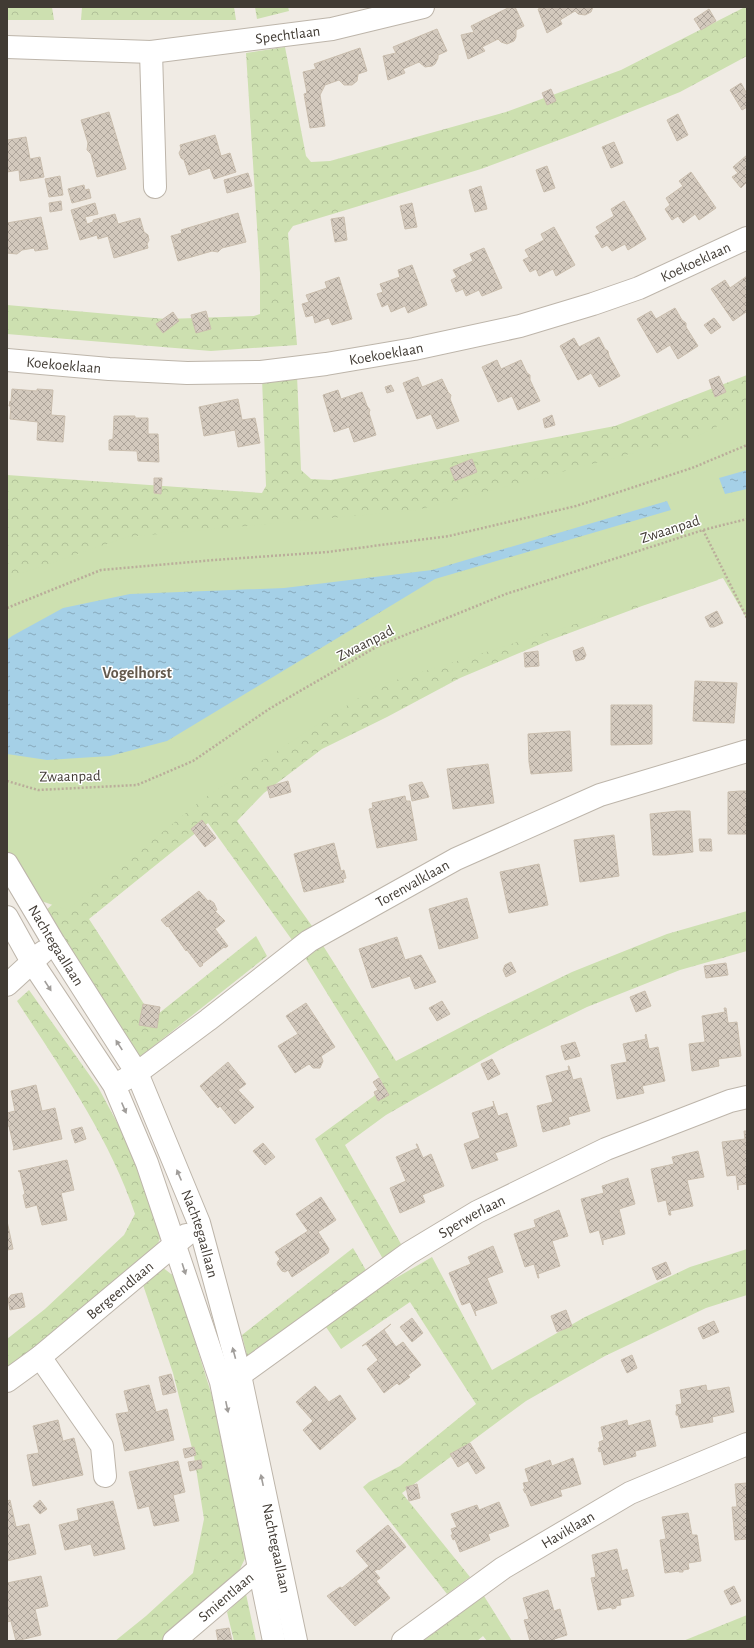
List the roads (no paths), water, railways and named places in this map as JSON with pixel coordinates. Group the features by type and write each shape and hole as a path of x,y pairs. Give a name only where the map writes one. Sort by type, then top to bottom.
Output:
{"street":[{"name":"Spechtlaan","path":"7,47 151,52 332,29 423,7"},
{"path":"151,52 155,187"},
{"name":"Koekoeklaan","path":"7,360 188,373 261,372 326,364 414,349 520,326 593,304 639,288 747,238"},
{"name":"Torenvalklaan","path":"114,1085 137,1073 309,941 456,859 600,796 747,752"},
{"name":"Nachtegaallaan","path":"7,864 54,943 137,1073 199,1223 231,1379 260,1568 274,1641"},
{"name":"Nachtegaallaan","path":"7,917 32,962 114,1085 147,1163 176,1245 231,1379 277,1553 296,1641"},
{"path":"7,985 54,943"},
{"name":"Sperwerlaan","path":"231,1379 409,1253 478,1212 606,1149 730,1101 747,1097"},
{"name":"Bergeendlaan","path":"7,1381 40,1357 176,1245 199,1223"},
{"path":"40,1357 102,1446 105,1476"},
{"name":"Haviklaan","path":"403,1641 503,1568 630,1493 747,1444"},
{"name":"Smientlaan","path":"174,1641 277,1553"}],"water":[{"path":"747,470 747,489 725,494 719,478"},
{"path":"667,501 671,510 435,579 167,741 110,756 47,760 7,754 7,640 63,608 130,594 284,588 432,570"}],"district":[{"name":"Vogelhorst","path":"137,672"}]}
